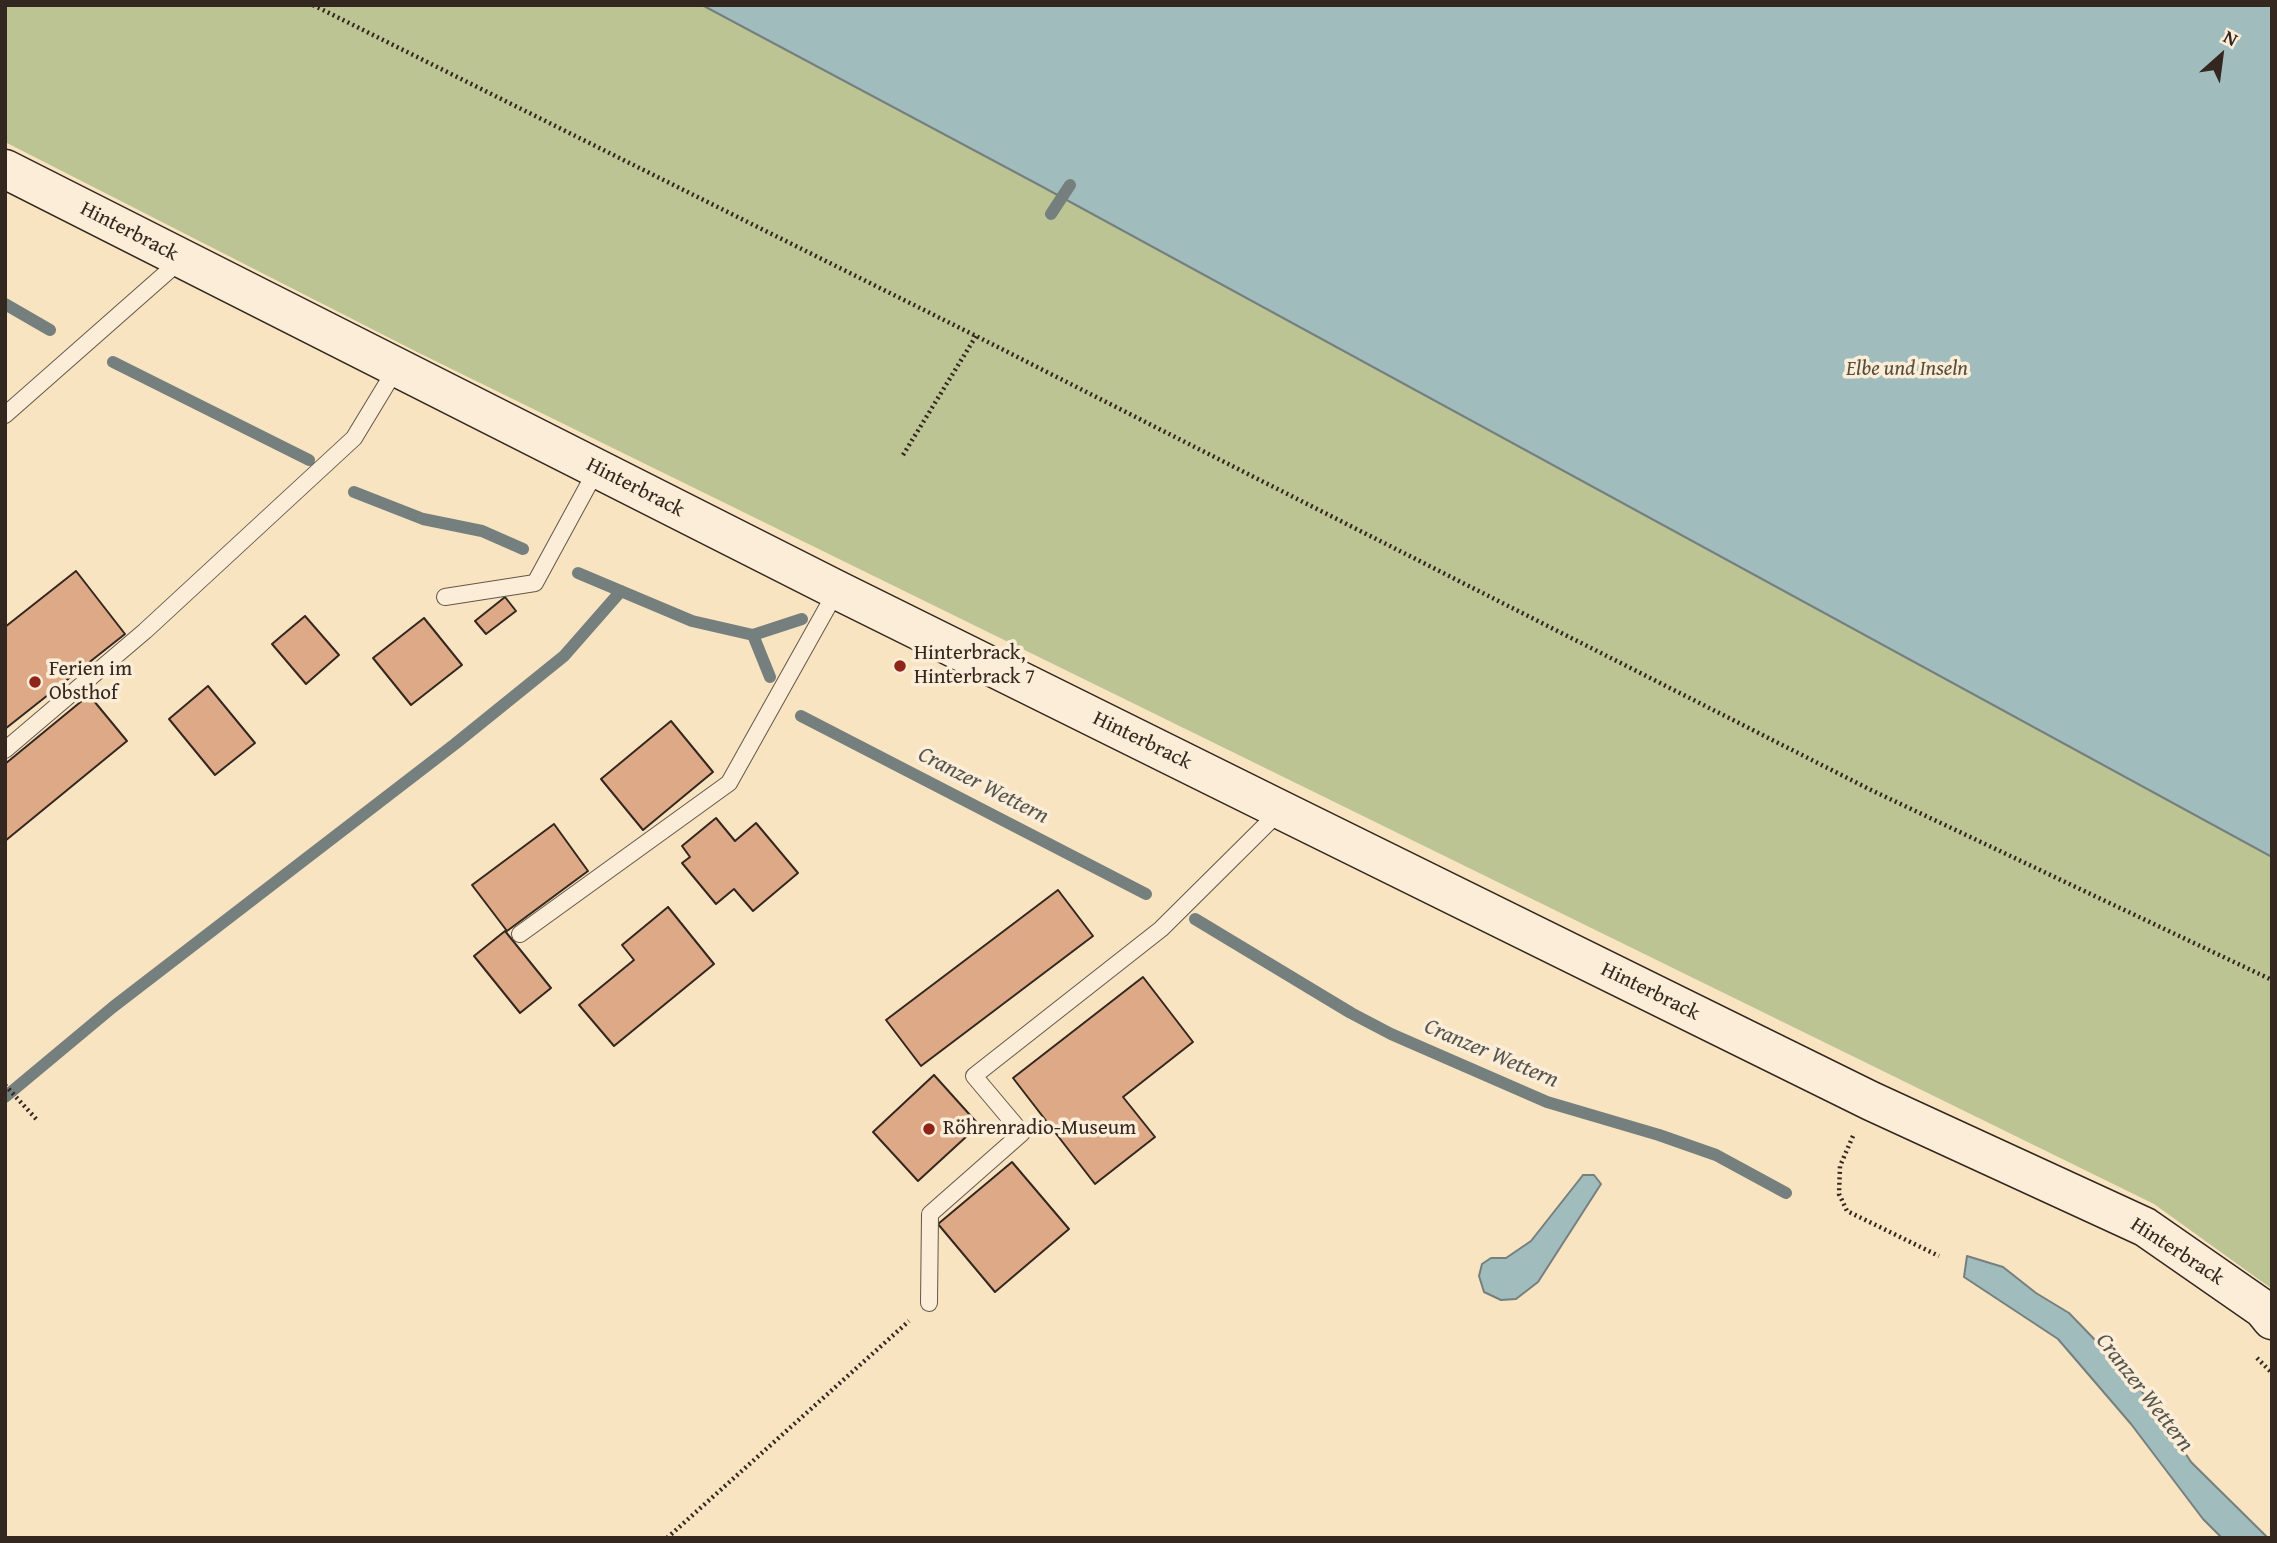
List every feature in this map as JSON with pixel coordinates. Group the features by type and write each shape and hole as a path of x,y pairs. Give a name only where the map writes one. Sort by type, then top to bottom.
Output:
{"street":[{"name":"Hinterbrack","path":"5,169 837,590 1281,810 1871,1101 2145,1227 2263,1309 2272,1320"}],"lane":[{"path":"5,415 183,259"},
{"path":"5,750 145,631 354,438 397,367"},
{"path":"445,597 536,583 597,469"},
{"path":"520,934 729,783 837,590"},
{"path":"929,1303 930,1214 1022,1133 974,1076 1161,929 1281,810"}],"path":[{"path":"313,5 976,336 1869,789 2272,981"},
{"path":"903,454 976,336"},
{"path":"5,1085 38,1121"},
{"path":"1871,1101 1840,1166 1839,1194 1847,1211 1939,1256"},
{"path":"667,1538 929,1303"}],"green space":[{"path":"5,5 2272,5 2272,1289 2154,1204 417,352 5,142"}],"water":[{"name":"Elbe und Inseln","path":"702,5 2272,5 2272,857 1041,186"},
{"path":"1583,1175 1594,1175 1601,1184 1538,1282 1516,1299 1501,1300 1484,1292 1479,1276 1482,1264 1491,1258 1506,1258 1531,1241"},
{"path":"1967,1256 2003,1267 2036,1293 2069,1313 2126,1372 2162,1417 2191,1462 2268,1538 2222,1538 2203,1519 2131,1424 2058,1339 1964,1277"}],"building":[{"name":"Ferien im Obsthof","path":"76,571 125,634 5,729 5,627"},
{"path":"505,597 516,611 486,634 475,621"},
{"path":"305,616 339,655 306,684 272,644"},
{"path":"424,618 462,665 411,705 373,658"},
{"path":"208,686 255,743 215,775 169,719"},
{"path":"89,695 127,741 5,841 5,764"},
{"path":"671,721 713,772 643,830 601,779"},
{"path":"716,818 735,841 756,823 798,873 753,911 734,889 716,904 682,863 690,857 682,846"},
{"path":"554,824 588,871 507,931 472,885"},
{"path":"1058,890 1093,936 921,1066 886,1020"},
{"path":"668,907 714,964 614,1046 579,1005 634,960 622,945"},
{"path":"505,931 551,988 520,1013 474,956"},
{"path":"1143,977 1193,1042 1123,1097 1155,1137 1095,1184 1013,1078"},
{"path":"934,1075 979,1125 918,1181 873,1132"},
{"path":"1012,1162 1069,1229 995,1292 938,1224"}],"waterway":[{"path":"1051,214 1070,185"},
{"path":"5,304 50,330"},
{"path":"113,362 309,460"},
{"path":"354,492 423,519 482,531 523,549"},
{"path":"578,573 692,621 753,635 802,619"},
{"path":"5,1097 113,1007 455,744 564,656 621,591"},
{"name":"Cranzer Wettern","path":"753,635 770,677"},
{"name":"Cranzer Wettern","path":"801,716 1146,894"},
{"name":"Cranzer Wettern","path":"1195,919 1351,1013 1391,1034 1547,1102 1716,1155 1786,1193"}],"place":[{"name":"Hinterbrack, Hinterbrack 7","path":"900,666"},
{"name":"Ferien im Obsthof","path":"35,682"},
{"name":"Röhrenradio-Museum","path":"929,1129"}]}
